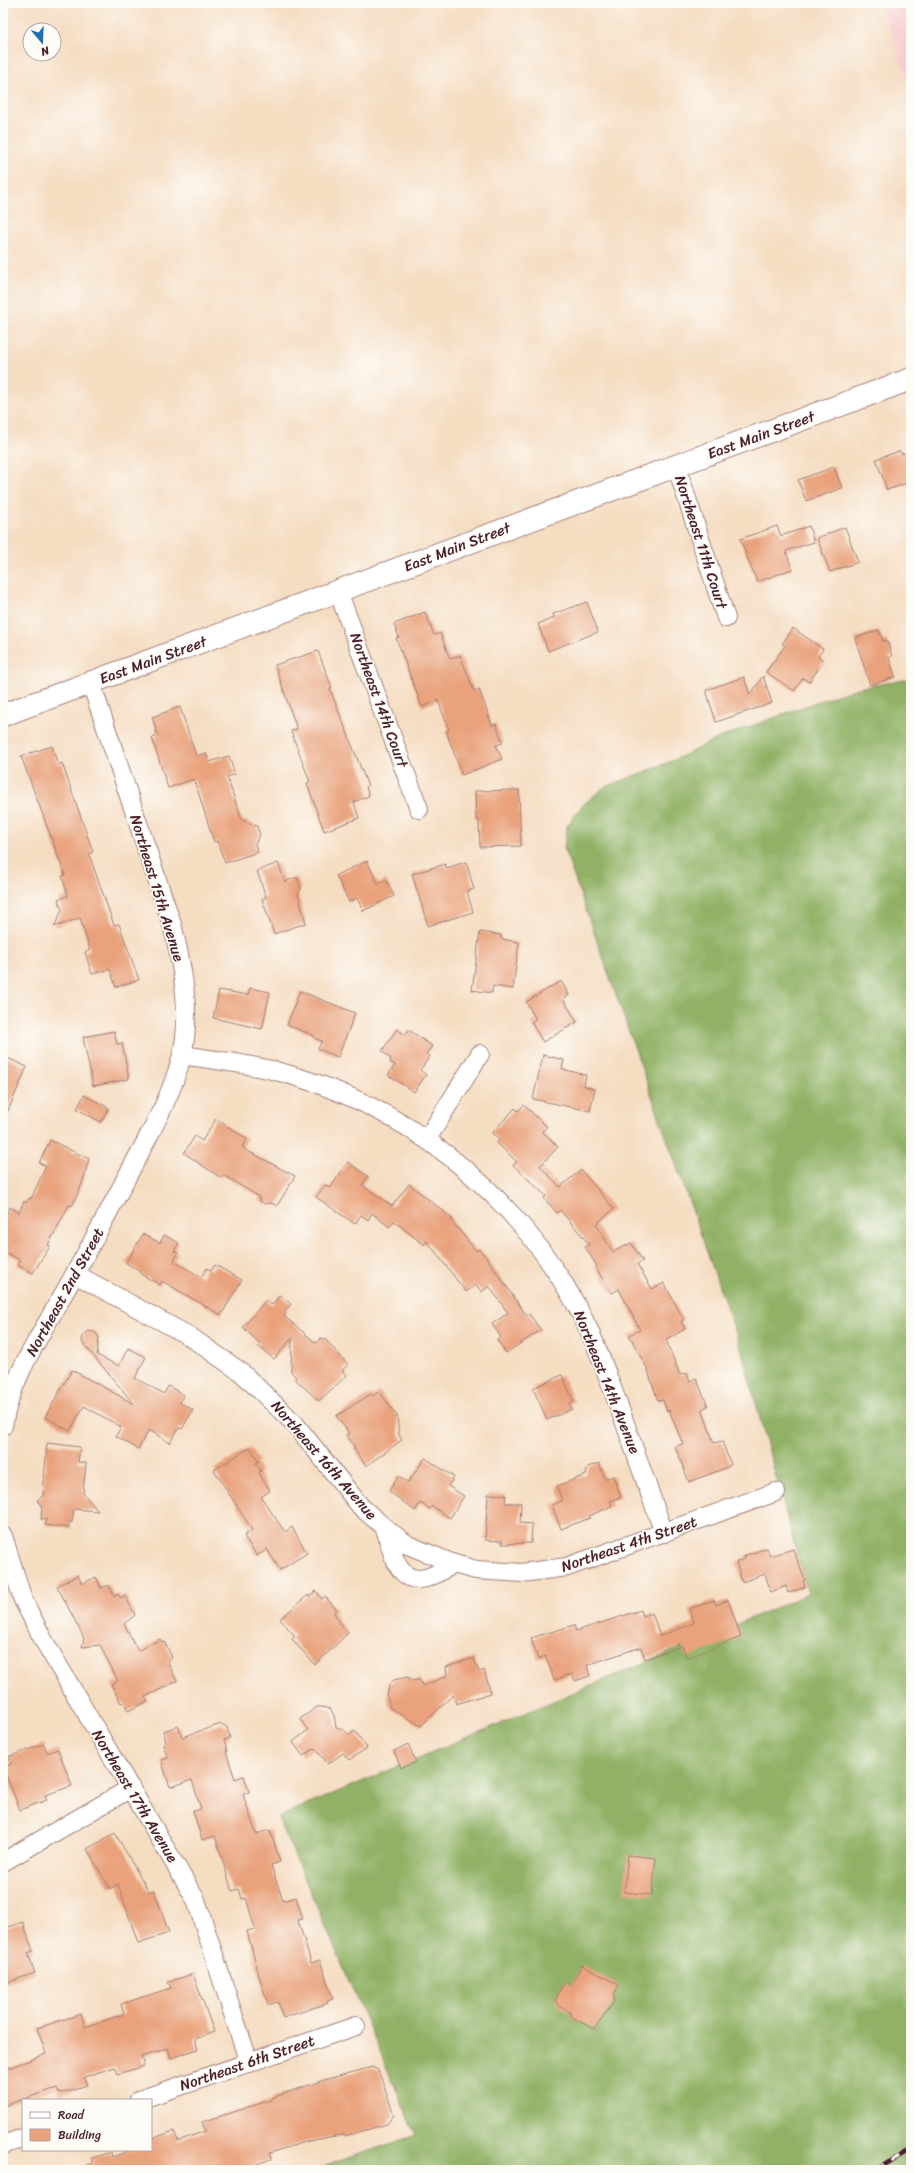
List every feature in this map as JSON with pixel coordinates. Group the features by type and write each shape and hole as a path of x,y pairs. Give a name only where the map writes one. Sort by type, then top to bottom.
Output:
{"main road":[{"name":"East Main Street","path":"3,715 911,379"}],"street":[{"name":"Northeast 11th Court","path":"676,465 726,618"},
{"name":"Northeast 14th Court","path":"338,592 419,809"},
{"name":"Northeast 15th Avenue","path":"91,683 172,924 181,959 185,995 185,1032 182,1055 167,1096 135,1162"},
{"path":"427,1139 480,1054"},
{"name":"Northeast 14th Avenue","path":"182,1055 263,1068 301,1078 363,1103 427,1139 460,1164 490,1191 518,1221 558,1274 589,1331 664,1533"},
{"name":"Northeast 2nd Street","path":"3,1426 15,1384 135,1162"},
{"name":"Northeast 16th Avenue","path":"75,1274 189,1336 241,1372 295,1424 362,1507 385,1528 408,1545 454,1564"},
{"name":"Northeast 4th Street","path":"454,1564 499,1572 545,1571 593,1559 776,1492"},
{"path":"385,1528 397,1566 410,1577 428,1577 454,1564"},
{"name":"Northeast 17th Avenue","path":"3,1536 22,1600 44,1641 196,1900 249,2063"},
{"path":"3,1862 131,1788"},
{"name":"Northeast 6th Street","path":"142,2099 356,2026"},
{"path":"3,2145 22,2138"}],"shaded area":[{"path":"880,3 911,3 911,89"}],"green space":[{"path":"911,679 911,2170 313,2170 416,2135 278,1817 808,1594 740,1345 564,848 567,826 583,805 603,788 674,760 719,738 858,688"}],"building":[{"path":"900,451 902,454 911,451 911,482 887,490 876,459"},
{"path":"834,467 842,488 806,501 798,480"},
{"path":"777,526 781,536 809,526 814,542 786,551 792,569 757,582 740,539"},
{"path":"845,527 858,562 830,572 817,538"},
{"path":"587,602 598,632 548,651 538,624 554,618 553,614"},
{"path":"425,612 434,635 440,633 450,659 460,655 474,691 479,689 492,725 496,724 503,743 496,745 502,759 462,775 446,731 449,730 438,700 422,707 396,638 399,637 394,624"},
{"path":"793,628 823,649 818,657 824,661 809,682 803,678 794,691 766,672 785,646 782,644"},
{"path":"879,630 883,641 887,640 892,656 889,657 895,677 870,685 855,638"},
{"path":"318,651 332,688 330,689 368,786 366,787 369,796 354,802 359,818 324,831 307,783 310,782 291,731 297,729 275,665"},
{"path":"763,676 772,703 716,722 706,690 744,677 750,695"},
{"path":"180,707 196,756 206,753 209,762 229,756 235,774 227,777 242,820 257,826 260,835 255,844 258,852 225,863 217,841 214,842 194,779 168,788 152,738 158,736 152,717"},
{"path":"52,746 58,765 62,763 93,852 89,854 114,925 119,924 139,980 116,987 110,969 92,974 85,952 90,950 80,918 54,927 62,910 58,899 68,896 62,876 65,875 21,756"},
{"path":"519,790 521,846 480,847 479,820 476,820 475,791"},
{"path":"367,861 378,884 386,880 394,896 363,911 357,898 349,902 336,875"},
{"path":"466,862 474,889 467,891 473,912 428,926 412,874 445,864 446,868"},
{"path":"278,863 285,882 297,877 301,889 298,894 306,923 274,934 262,899 266,897 257,871"},
{"path":"480,932 501,935 501,939 519,942 513,989 493,986 492,993 472,990"},
{"path":"561,981 569,995 563,999 577,1022 543,1042 531,1022 536,1019 526,1002"},
{"path":"250,988 270,992 262,1029 213,1018 219,990 248,995"},
{"path":"300,991 355,1013 338,1057 318,1049 322,1041 314,1038 313,1035 287,1025"},
{"path":"397,1029 405,1035 409,1030 432,1046 426,1054 430,1056 420,1070 426,1075 414,1092 388,1075 395,1065 390,1062 391,1059 382,1051"},
{"path":"114,1031 117,1044 122,1043 129,1079 93,1086 83,1037"},
{"path":"543,1055 564,1060 562,1069 586,1075 584,1086 595,1089 590,1111 533,1099"},
{"path":"3,1056 27,1067 3,1122"},
{"path":"84,1095 109,1108 101,1122 77,1109"},
{"path":"524,1105 547,1127 542,1131 558,1147 540,1166 560,1187 581,1170 614,1209 596,1224 613,1252 631,1243 643,1261 637,1264 652,1289 664,1283 684,1320 681,1321 685,1329 666,1340 680,1375 687,1373 690,1381 696,1378 708,1406 702,1409 714,1443 722,1441 731,1465 689,1482 675,1446 683,1444 669,1410 667,1411 663,1400 658,1401 647,1368 629,1335 640,1330 619,1289 612,1293 595,1267 597,1266 585,1247 589,1244 560,1210 557,1213 544,1198 546,1196 513,1165 517,1162 497,1143 499,1140 492,1133 515,1108 518,1111"},
{"path":"216,1119 247,1139 242,1147 246,1150 295,1176 277,1206 271,1203 265,1204 260,1201 258,1196 223,1175 221,1178 184,1153 195,1136 202,1141"},
{"path":"50,1140 89,1159 82,1184 72,1206 69,1205 48,1245 50,1246 33,1273 17,1265 20,1260 3,1251 3,1221 10,1207 19,1212 24,1201 26,1203 29,1198 31,1199 46,1166 39,1163"},
{"path":"348,1162 368,1176 362,1185 392,1206 409,1184 453,1219 451,1220 476,1251 479,1249 486,1257 527,1316 529,1314 541,1330 506,1353 497,1340 501,1337 492,1324 508,1313 489,1286 482,1292 476,1285 466,1292 427,1241 424,1245 394,1221 389,1227 372,1213 368,1220 361,1215 355,1224 316,1197 325,1185 330,1188"},
{"path":"143,1234 160,1243 164,1235 179,1243 174,1251 178,1253 174,1261 201,1277 207,1268 211,1271 215,1265 242,1280 221,1315 162,1281 160,1285 142,1275 137,1269 126,1263"},
{"path":"280,1295 291,1304 284,1312 286,1314 284,1316 316,1343 321,1338 326,1340 348,1365 342,1370 347,1375 319,1401 296,1380 296,1377 291,1372 292,1338 274,1359 258,1346 260,1344 243,1327 266,1300 272,1305"},
{"path":"88,1331 95,1332 99,1337 97,1355 119,1366 128,1348 146,1357 135,1378 164,1394 168,1386 184,1395 179,1402 193,1410 182,1429 179,1428 170,1443 149,1430 138,1449 116,1436 121,1427 84,1406 70,1431 45,1417 72,1370 134,1404 82,1342 83,1336"},
{"path":"562,1375 574,1402 569,1404 572,1409 547,1420 533,1388"},
{"path":"379,1391 397,1416 399,1435 402,1440 366,1466 346,1435 349,1433 336,1416 371,1394 373,1396"},
{"path":"47,1443 80,1447 78,1462 86,1463 83,1493 98,1511 74,1509 72,1522 69,1522 69,1528 45,1525 46,1519 41,1519 42,1507 37,1500 43,1496"},
{"path":"250,1447 259,1461 256,1463 261,1471 259,1473 270,1491 261,1497 285,1532 292,1527 307,1553 280,1570 267,1549 257,1556 244,1536 252,1530 214,1470"},
{"path":"425,1458 454,1477 448,1486 464,1496 450,1518 432,1506 430,1509 420,1503 415,1511 389,1491 398,1476 408,1482"},
{"path":"599,1463 605,1479 613,1476 621,1497 610,1501 612,1506 589,1516 590,1518 561,1529 552,1505 562,1501 557,1486 586,1475 588,1467"},
{"path":"488,1494 506,1495 505,1503 521,1503 520,1523 532,1524 531,1543 502,1544 502,1541 485,1540"},
{"path":"767,1548 770,1556 793,1549 805,1580 803,1581 805,1587 788,1593 786,1586 771,1592 765,1574 742,1582 736,1562 745,1559 744,1556"},
{"path":"78,1575 82,1584 96,1577 101,1588 109,1585 114,1596 118,1594 120,1598 125,1595 135,1615 124,1624 138,1651 160,1639 162,1642 164,1641 172,1658 167,1661 177,1681 145,1697 148,1701 128,1711 124,1702 121,1703 111,1684 118,1681 100,1645 82,1647 84,1638 57,1586"},
{"path":"316,1591 322,1599 325,1596 337,1610 334,1612 336,1617 348,1633 315,1665 292,1639 295,1636 280,1619 308,1595 309,1597"},
{"path":"714,1600 716,1605 728,1600 741,1637 687,1658 682,1646 645,1659 641,1647 587,1665 590,1676 575,1681 572,1674 554,1680 546,1656 538,1659 531,1638 574,1625 576,1631 641,1610 643,1616 652,1613 660,1636 694,1623 689,1609"},
{"path":"474,1658 479,1672 484,1670 491,1693 456,1704 453,1695 421,1726 390,1708 387,1696 389,1685 394,1680 407,1677 414,1681 419,1679 423,1686 447,1676 446,1667"},
{"path":"317,1707 330,1709 334,1715 336,1727 343,1729 349,1735 355,1731 367,1748 349,1760 343,1753 328,1764 315,1748 303,1756 293,1742 308,1730 300,1719"},
{"path":"221,1724 227,1727 230,1738 224,1740 226,1752 235,1779 244,1776 249,1792 243,1794 256,1834 270,1830 280,1862 271,1865 283,1901 296,1897 303,1919 298,1920 311,1963 320,1960 333,1999 327,2001 328,2003 283,2018 278,2002 268,2005 247,1931 255,1929 246,1898 242,1899 239,1889 232,1891 215,1836 202,1840 193,1811 201,1809 192,1780 170,1787 161,1760 168,1758 163,1746 166,1741 163,1731 178,1726 182,1737"},
{"path":"44,1744 47,1753 58,1749 72,1786 45,1795 47,1800 20,1810 3,1767 11,1764 8,1757"},
{"path":"408,1744 416,1762 401,1768 394,1751"},
{"path":"115,1833 149,1892 154,1890 169,1933 138,1943 118,1884 110,1889 87,1849"},
{"path":"628,1855 656,1858 652,1895 624,1892"},
{"path":"23,1922 33,1951 28,1953 35,1973 3,1984 3,1929"},
{"path":"582,1965 619,1985 614,1994 614,2002 594,2029 570,2016 571,2013 557,2005 558,2003 555,2001 562,1986 566,1982 571,1985"},
{"path":"193,1974 214,2032 195,2039 198,2049 171,2058 168,2048 141,2057 144,2066 118,2074 115,2067 84,2077 87,2085 59,2094 57,2088 3,2106 3,2070 46,2054 37,2028 81,2014 85,2027 124,2014 121,2004 171,1988 168,1982"},
{"path":"372,2067 378,2070 394,2115 387,2124 345,2136 345,2134 309,2141 269,2153 271,2159 240,2170 80,2170 80,2168 93,2163 91,2158 111,2152 112,2157 128,2151 152,2151 152,2139 174,2131 178,2141 205,2131 202,2122 271,2100 271,2098 324,2080"}],"railway":[{"path":"876,2170 911,2149"}]}
